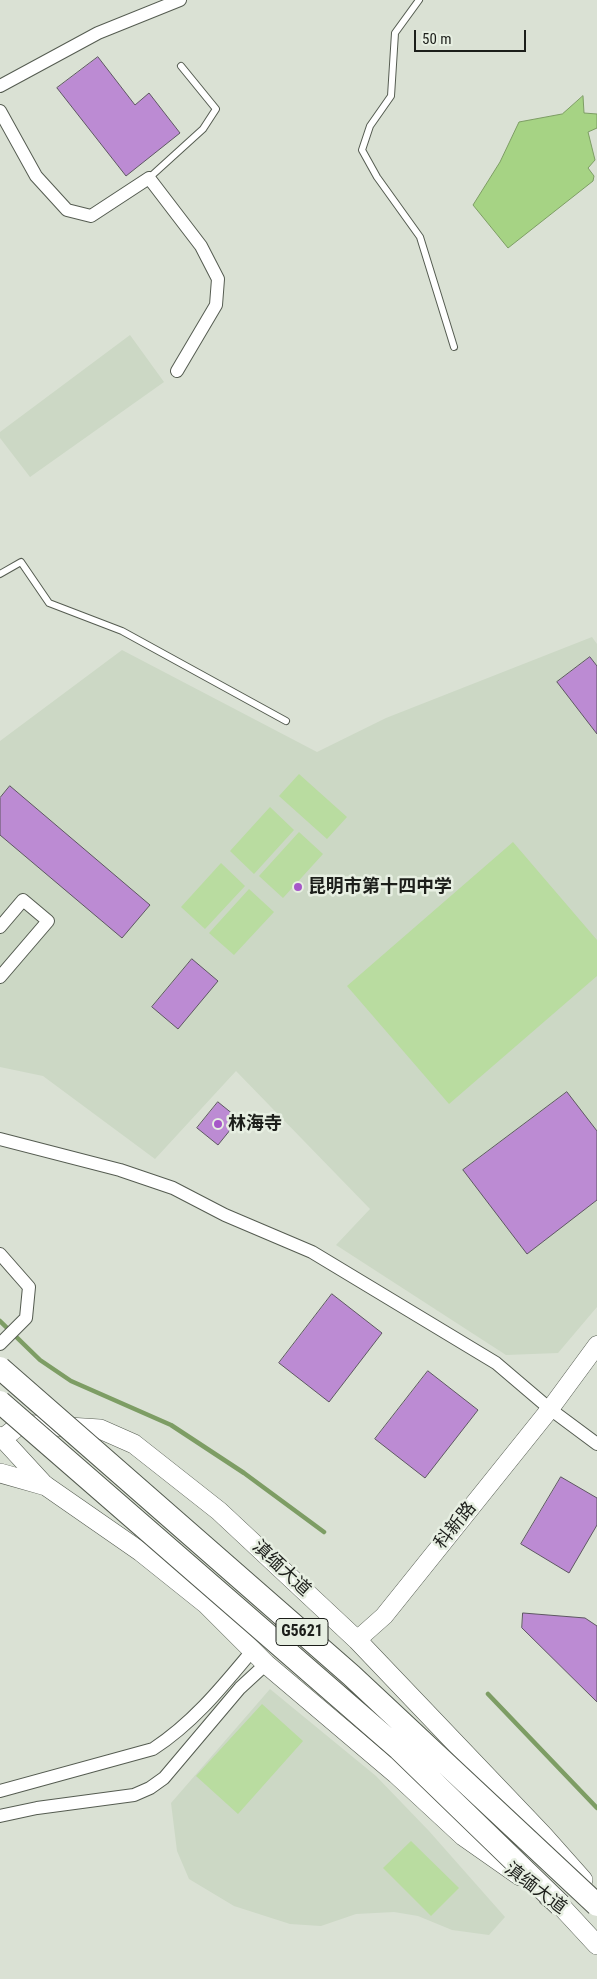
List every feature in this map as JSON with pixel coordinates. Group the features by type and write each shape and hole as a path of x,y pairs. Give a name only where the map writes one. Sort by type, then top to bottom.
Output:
{"highway":[{"name":"G5621","path":"0,1368 350,1674 597,1904"},
{"name":"G5621","path":"0,1402 400,1749 560,1905"}],"main road":[{"name":"滇缅大道","path":"21,1424 100,1429 134,1444 219,1511 357,1640 543,1835 597,1899"},
{"path":"1,1438 21,1424"},
{"name":"滇缅大道","path":"0,1473 46,1486 141,1552 206,1604 259,1657 396,1774 463,1836 560,1905 597,1945"}],"street":[{"path":"0,86 98,32 180,0"},
{"path":"0,111 36,176 67,210 91,216 149,178 201,246 218,279 216,305 178,371"},
{"path":"0,927 23,900 48,921 0,977"},
{"path":"0,1139 120,1170 173,1188 225,1215 312,1252 496,1363 550,1409 597,1444"},
{"path":"0,1254 29,1287 26,1318 0,1343"},
{"name":"科新路","path":"357,1640 384,1616 550,1409 597,1345"},
{"name":"科新路","path":"550,1409 597,1363"},
{"path":"0,1408 21,1424"},
{"path":"1,1438 46,1486"},
{"path":"0,1791 153,1749 174,1735 259,1657"},
{"path":"0,1816 37,1808 134,1795 150,1788 164,1778 240,1688 259,1657"}],"lane":[{"path":"419,0 395,33 391,96 370,126 362,150 377,177 420,237 454,347"},
{"path":"149,178 198,135 216,109 181,66"},
{"path":"0,574 21,562 48,602 122,631 286,721"}],"shaded area":[{"path":"583,96 584,113 597,114 597,128 588,132 595,160 588,168 594,176 593,181 508,248 473,205 500,162 519,122 562,114"},
{"path":"130,335 164,382 30,477 0,438 0,432"},
{"name":"昆明市第十四中学","path":"592,637 597,644 597,1307 558,1353 506,1355 336,1245 370,1209 236,1071 155,1159 43,1076 0,1067 0,741 122,650 317,752 386,718"},
{"path":"299,774 347,817 327,839 279,796"},
{"path":"270,807 294,830 254,874 230,851"},
{"path":"299,832 323,854 283,898 259,876"},
{"path":"513,842 597,940 597,976 449,1104 347,986"},
{"path":"221,863 245,886 205,929 181,907"},
{"path":"249,889 274,912 234,955 209,933"},
{"path":"270,1689 376,1776 429,1831 505,1917 489,1935 452,1930 418,1916 394,1912 356,1914 321,1926 290,1924 234,1906 189,1879 177,1851 171,1803"},
{"path":"262,1704 303,1741 238,1814 196,1776"},
{"path":"411,1841 459,1888 431,1916 383,1868"}],"building":[{"path":"98,57 135,105 149,93 180,133 126,176 57,88"},
{"path":"590,657 597,666 597,734 557,682"},
{"path":"10,786 150,905 122,938 0,835 0,798"},
{"path":"192,959 218,981 178,1029 152,1007"},
{"path":"567,1092 597,1131 597,1200 527,1254 463,1170"},
{"name":"林海寺","path":"218,1102 239,1119 218,1145 197,1128"},
{"path":"332,1294 382,1333 329,1402 279,1363"},
{"path":"428,1371 478,1410 425,1478 375,1439"},
{"path":"561,1477 597,1498 597,1525 569,1573 521,1544"},
{"path":"523,1613 585,1618 597,1626 597,1702 522,1628"}],"waterway":[{"path":"0,1321 40,1360 71,1381 171,1425 244,1473 324,1532"},
{"path":"488,1694 597,1808"}],"place":[{"name":"昆明市第十四中学","path":"298,887"},
{"name":"林海寺","path":"218,1124"}]}
